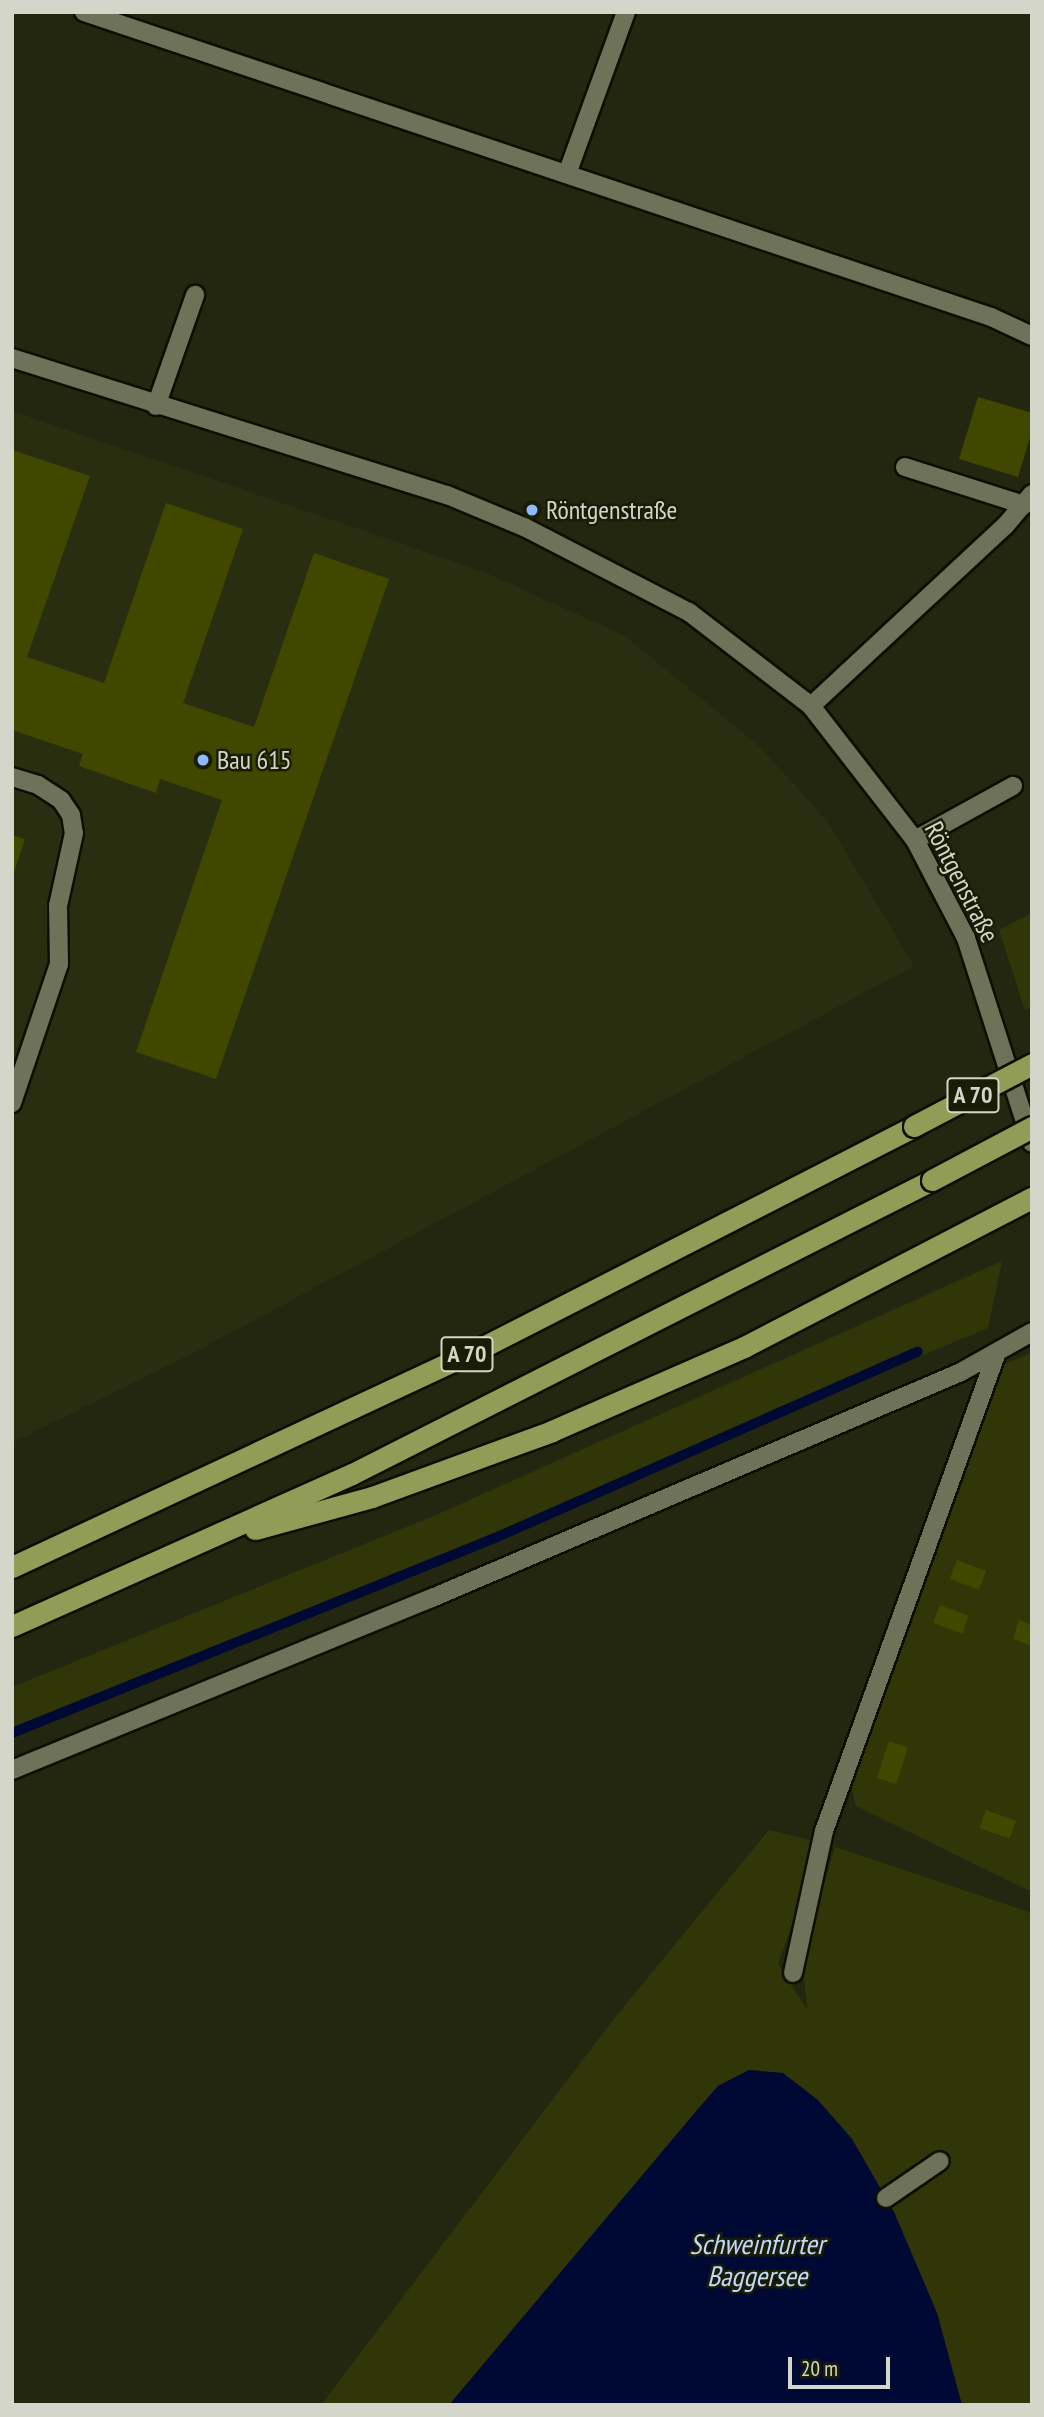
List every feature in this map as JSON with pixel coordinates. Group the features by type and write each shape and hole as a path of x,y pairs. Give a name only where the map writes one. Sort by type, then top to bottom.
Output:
{"highway":[{"name":"A 70","path":"12,1567 457,1360 1032,1064"},
{"name":"A 70","path":"12,1626 195,1545 495,1404 1032,1127"},
{"path":"195,1545 372,1497 552,1431 744,1347 1032,1198"}],"street":[{"path":"84,12 991,317 1032,337"},
{"path":"567,174 626,12"},
{"path":"156,406 195,295"},
{"name":"Röntgenstraße","path":"12,358 156,406 447,495 524,527 689,612 811,706 915,840 966,938 1032,1143"},
{"path":"905,467 1028,499"},
{"path":"811,706 1028,499"},
{"path":"12,777 38,785 61,800 71,814 72,854 58,906 59,964 12,1103"},
{"path":"915,840 1013,786"},
{"path":"12,1770 445,1593 961,1372 1032,1332"},
{"path":"793,1973 824,1831 997,1352"},
{"path":"886,2198 940,2161"}],"shaded area":[{"path":"12,411 482,571 625,636 759,746 828,822 914,966 197,1351 12,1443"},
{"path":"1032,913 1032,1007 1025,1010 999,930"},
{"path":"1002,1261 988,1328 12,1733 12,1687 436,1515"},
{"path":"1032,1352 1032,1892 856,1806 849,1777 1003,1365"},
{"path":"769,1830 822,1843 778,1964 807,2009 802,1956 835,1847 1032,1913 1032,2405 962,2405 937,2313 894,2212 852,2139 783,2073 749,2070 718,2086 449,2405 321,2405 613,2020"}],"water":[{"name":"Schweinfurter Baggersee","path":"749,2070 783,2073 818,2100 852,2139 894,2212 937,2313 962,2405 449,2405 718,2086"}],"building":[{"path":"978,397 1032,413 1032,431 1018,477 959,459"},
{"name":"Bau 615","path":"12,450 90,476 27,657 104,683 166,503 243,529 183,703 254,727 314,553 389,579 216,1079 136,1052 222,800 160,779 156,793 79,766 83,754 12,730"},
{"path":"12,835 25,839 13,875 12,874"},
{"path":"957,1560 986,1571 979,1590 950,1579"},
{"path":"940,1605 969,1616 962,1634 933,1623"},
{"path":"1019,1620 1032,1625 1032,1646 1013,1639"},
{"path":"889,1741 908,1747 896,1784 877,1778"},
{"path":"986,1810 1016,1821 1010,1839 980,1828"}],"waterway":[{"path":"12,1733 495,1538 918,1351"}],"place":[{"name":"Röntgenstraße","path":"532,510"},
{"name":"Bau 615","path":"203,760"}]}
